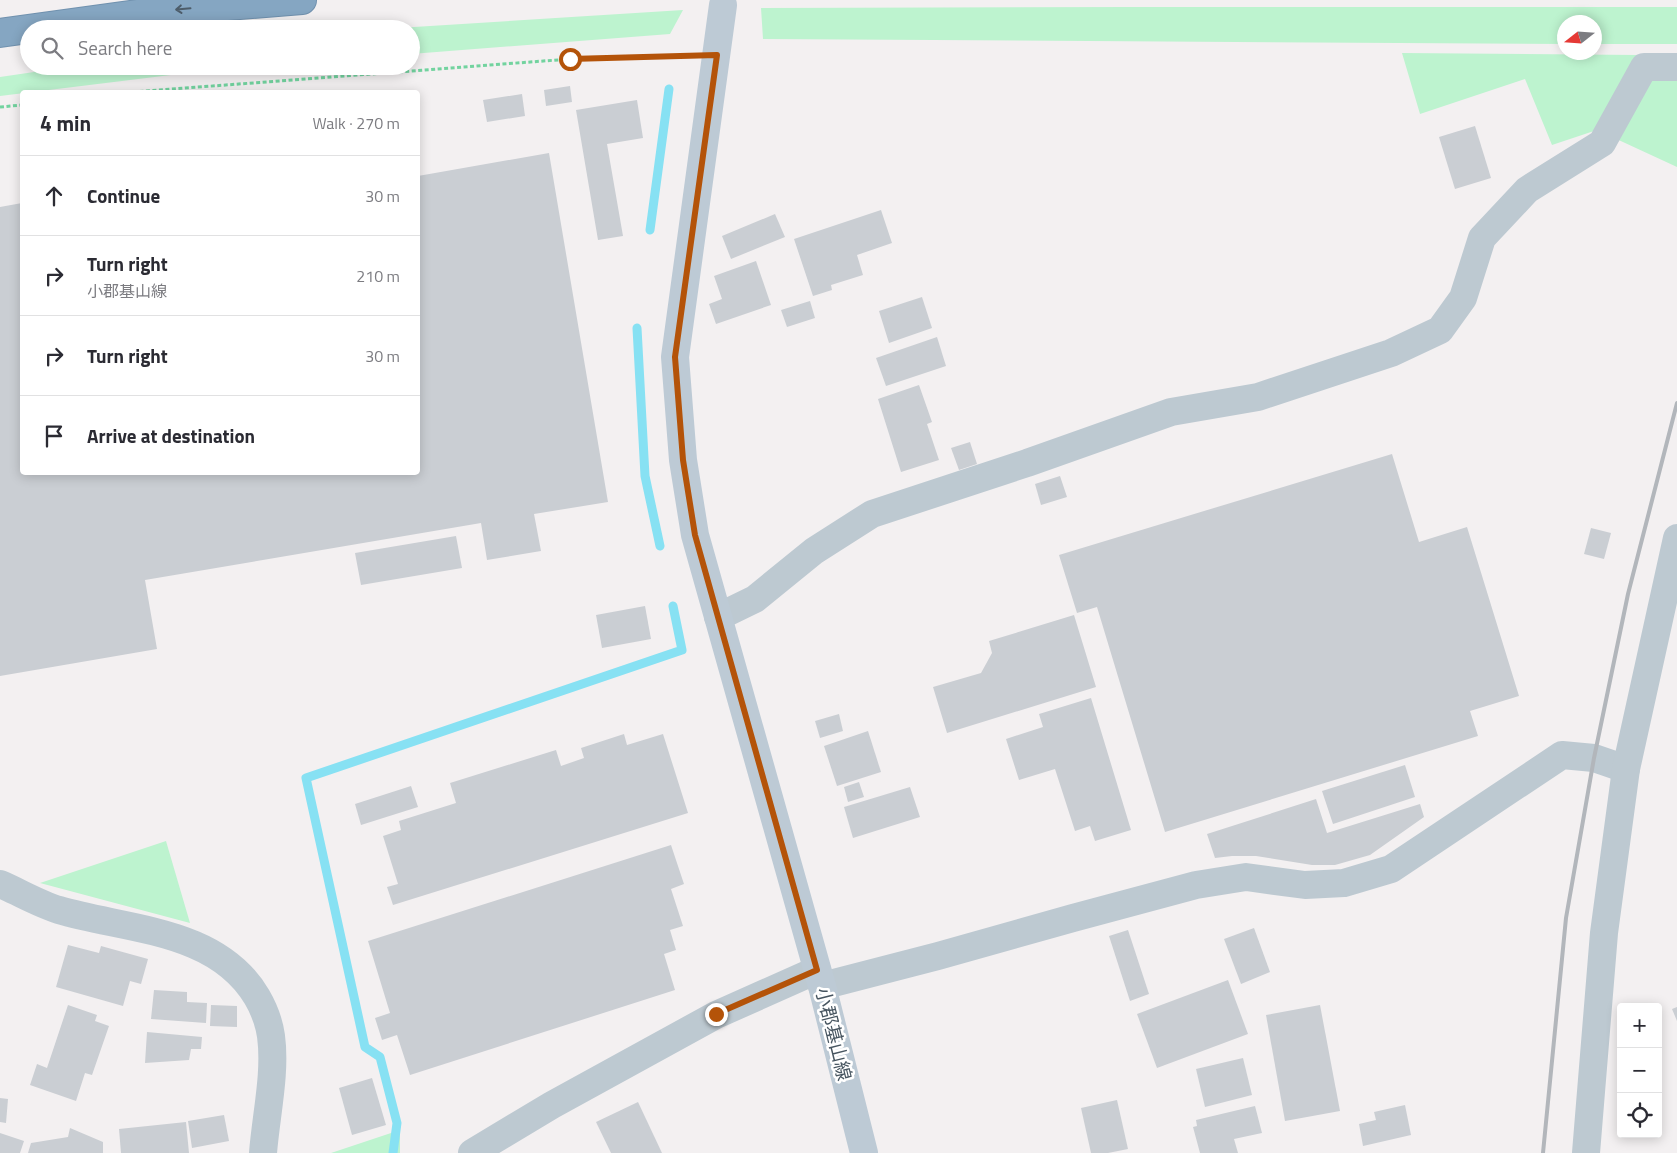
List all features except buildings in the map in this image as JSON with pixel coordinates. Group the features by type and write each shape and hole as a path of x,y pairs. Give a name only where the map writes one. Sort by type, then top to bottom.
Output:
{"highway":[{"path":"94,20 152,12 302,0"},
{"path":"0,33 20,30"}],"main road":[{"name":"小郡基山線","path":"723,6 675,357 683,460 695,535 820,978 864,1153"}],"street":[{"path":"718,617 755,599 814,551 872,514 1027,463 1171,412 1258,397 1391,353 1440,330 1463,298 1482,238 1527,190 1602,143 1644,67 1677,67"},
{"path":"1586,1153 1604,933 1626,769 1677,538"},
{"path":"472,1153 552,1105 716,1014 820,978 938,956 1196,885 1246,877 1306,885 1344,883 1391,869 1562,755 1594,758 1626,769"},
{"path":"0,884 58,910 174,936 232,966 249,984 264,1011 271,1034 273,1057 263,1153"}],"path":[{"path":"420,70 570,59 717,55"},
{"path":"159,90 358,75"},
{"path":"0,107 20,105"}],"green space":[{"path":"1677,7 1677,44 1602,44 1602,15 1557,15 1557,44 763,39 761,8"},
{"path":"683,10 670,34 420,53 420,27"},
{"path":"1402,53 1557,54 1557,60 1602,60 1602,55 1638,55 1629,75 1677,78 1677,167 1597,130 1552,145 1525,79 1420,114"},
{"path":"20,74 171,75 49,90 20,90 20,94 0,96 0,77"},
{"path":"166,841 190,923 40,883"},
{"path":"400,1130 400,1153 331,1153"}],"waterway":[{"path":"650,230 669,89"},
{"path":"637,328 645,476 660,546"},
{"path":"393,1153 397,1123 380,1057 365,1047 306,778 682,650 673,606"}],"railway":[{"path":"1543,1153 1566,918 1594,758 1628,594 1677,403"}],"route":[{"path":"570,59 717,55 675,357 683,460 695,535 817,970 716,1014"}]}
